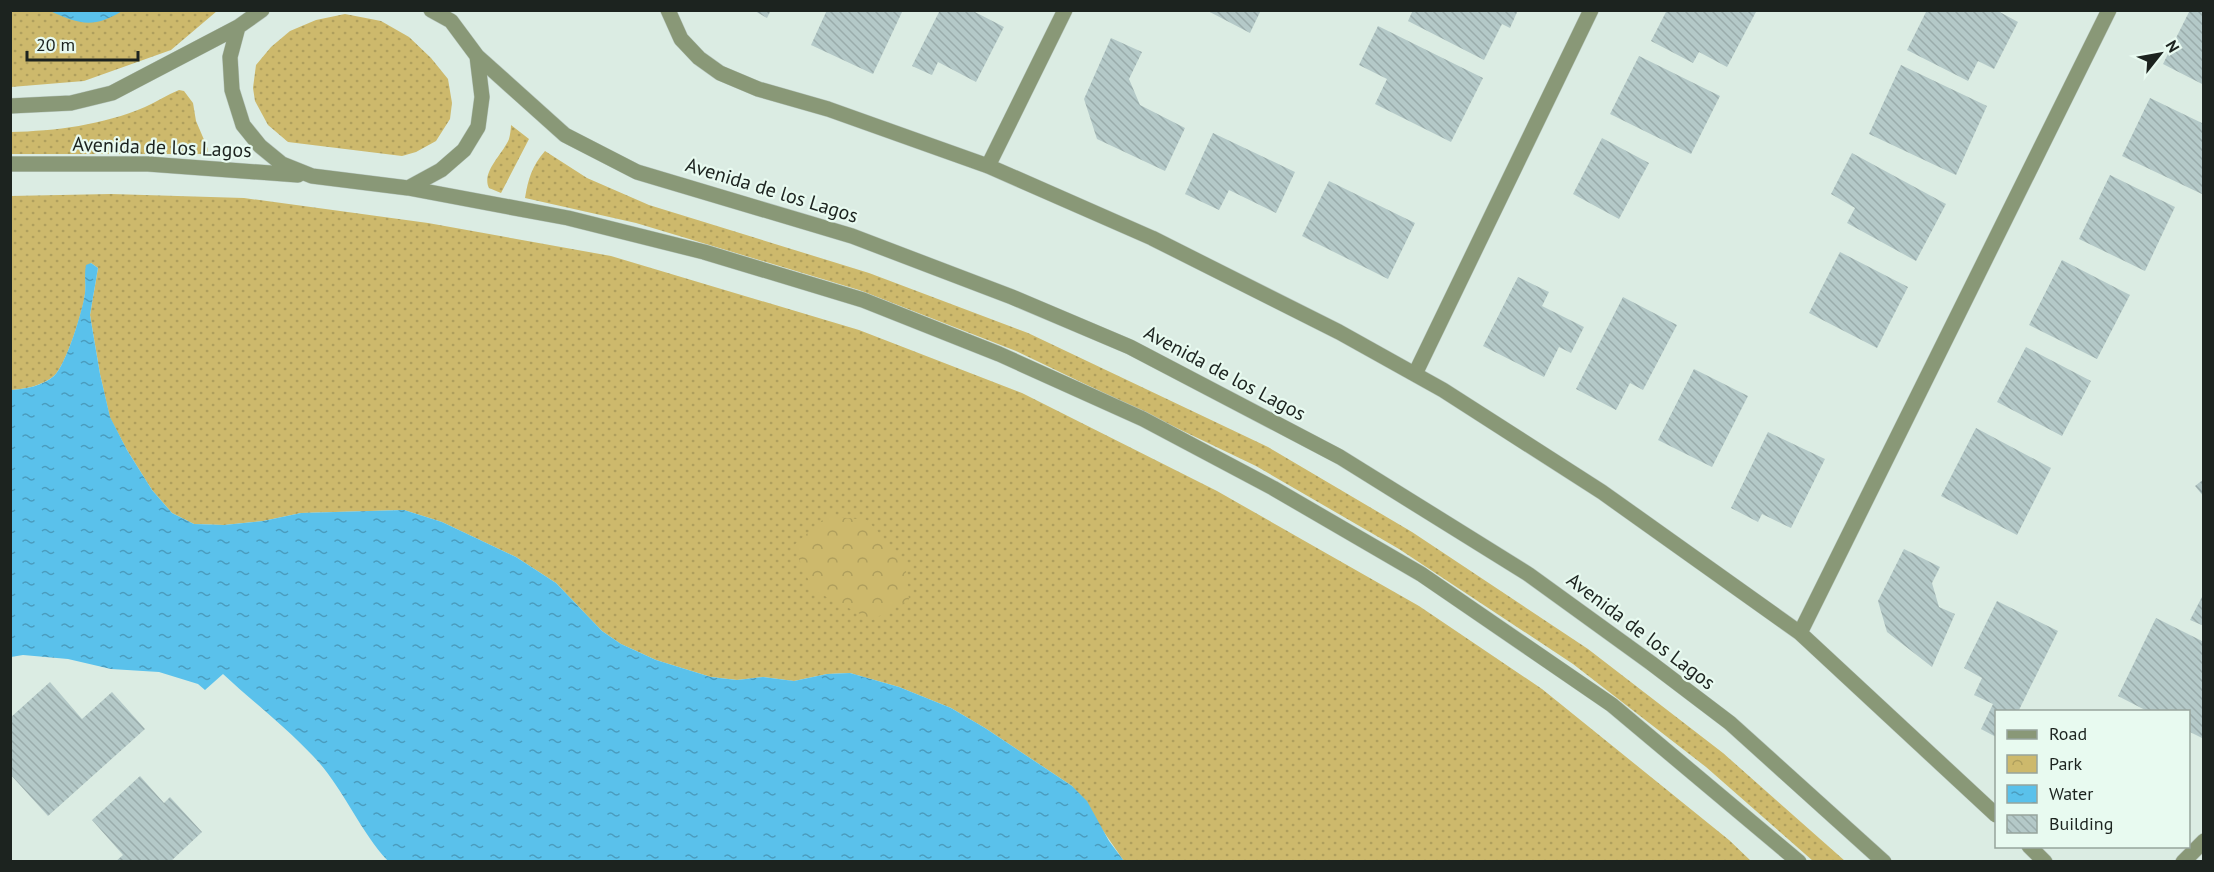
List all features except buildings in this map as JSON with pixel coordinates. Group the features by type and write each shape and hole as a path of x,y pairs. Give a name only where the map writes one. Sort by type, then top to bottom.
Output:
{"street":[{"path":"431,10 448,16"},
{"path":"668,10 681,39 699,58 720,73 758,89 828,109 988,166 1152,238 1339,332 1443,390 1602,492 1800,633 1995,814"},
{"path":"988,166 1065,10"},
{"path":"1415,374 1591,10"},
{"path":"1800,633 2109,10"},
{"name":"Avenida de los Lagos","path":"10,106 71,103 112,93 238,27 260,11"},
{"name":"Avenida de los Lagos","path":"448,16 477,56 565,135 637,172 852,236 1012,297 1130,346 1340,457 1528,574 1652,663 1730,723 1884,861"},
{"path":"238,27 230,57 232,90 243,124 260,146 282,164 312,176 408,188 568,218 704,252 863,300 999,354 1143,419 1273,488 1421,574 1612,705 1799,861"},
{"path":"408,188 441,170 464,150 478,127 482,97 477,56"},
{"name":"Avenida de los Lagos","path":"10,164 148,164 312,176"},
{"path":"2183,861 2204,841"},
{"path":"2032,848 2045,861"}],"green space":[{"path":"11,11 217,11 171,50 84,81 11,87"},
{"path":"345,14 381,21 409,37 431,58 448,79 452,103 450,119 436,141 416,152 402,156 288,142 268,125 255,101 253,88 256,65 271,47 290,31 316,20"},
{"path":"179,90 184,91 193,103 196,121 208,149 207,154 11,154 11,132 96,123 145,107"},
{"path":"511,125 529,139 501,193 489,188 487,182 490,169 509,139"},
{"path":"545,151 587,178 649,205 869,273 1028,333 1268,447 1412,532 1588,649 1723,753 1845,861 1813,861 1706,767 1573,664 1399,549 1256,466 1016,351 859,290 636,223 525,198 531,173"},
{"path":"111,194 244,198 428,223 611,256 859,330 1022,393 1217,491 1419,606 1542,689 1729,840 1751,861 1124,861 1072,786 951,708 899,687 850,673 827,674 794,681 763,677 737,680 711,677 656,660 621,644 602,631 556,583 516,557 442,522 404,510 301,513 263,521 224,525 194,524 172,513 152,490 110,418 90,315 98,268 91,263 86,275 84,302 69,350 59,370 39,385 11,390 10,196"},
{"path":"827,516 867,520 905,561 909,600 872,620 813,590 793,546"}],"water":[{"path":"50,11 122,11 103,20 86,23"},
{"path":"91,263 98,268 90,315 110,417 152,490 172,513 194,524 224,525 263,521 301,513 404,510 442,522 516,557 556,583 602,631 621,644 656,660 711,677 737,680 763,677 794,681 827,674 850,673 899,687 951,708 1072,786 1087,801 1109,841 1124,861 388,861 368,836 324,768 303,745 223,674 205,690 198,684 159,672 111,669 68,659 23,655 11,657 11,390 39,385 59,370 69,349 81,312 85,293 86,265"}]}
